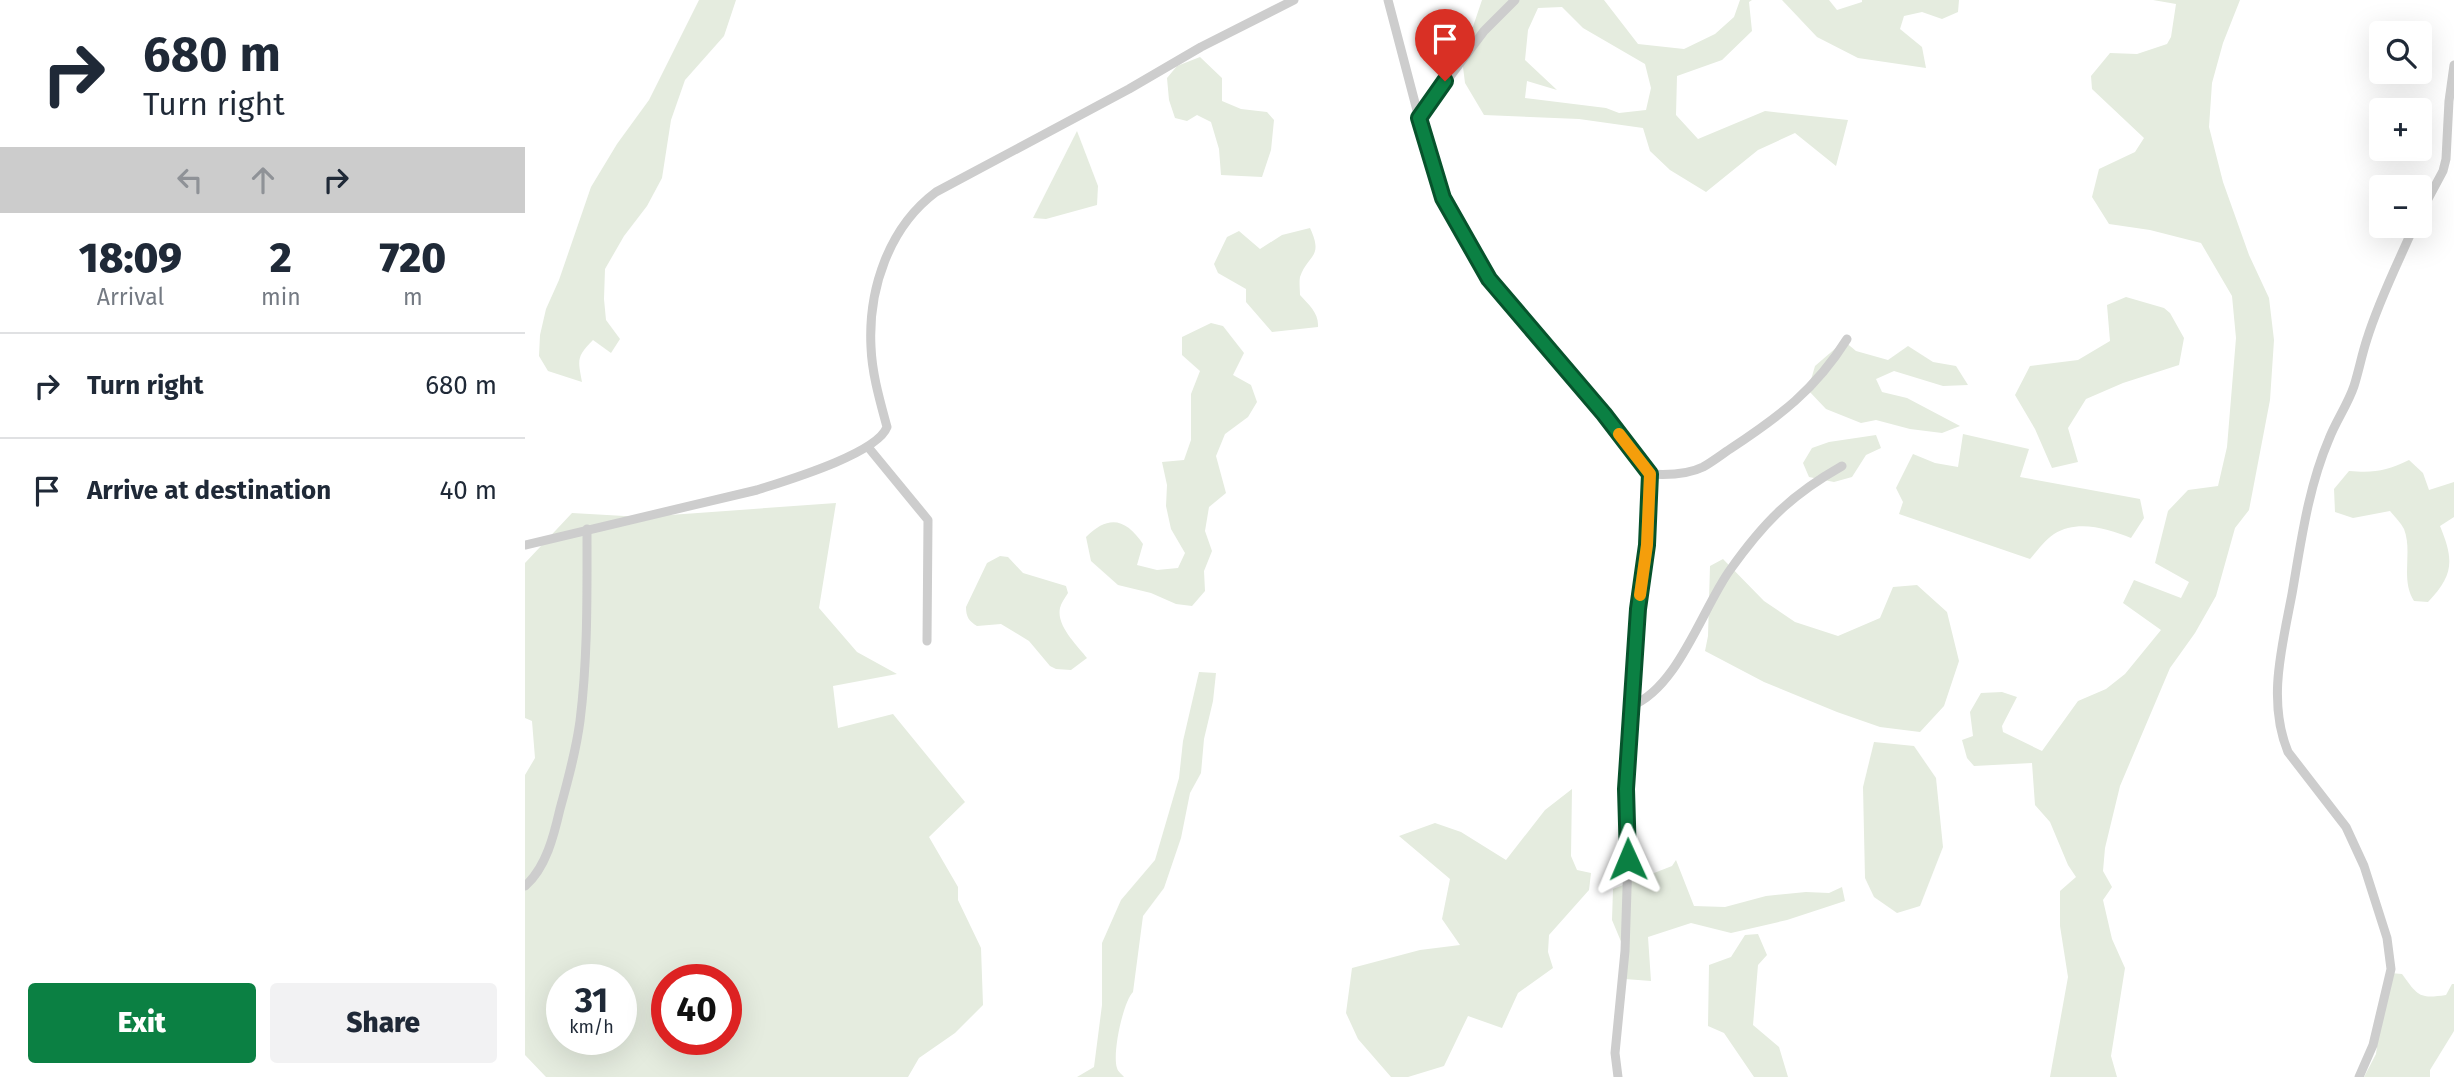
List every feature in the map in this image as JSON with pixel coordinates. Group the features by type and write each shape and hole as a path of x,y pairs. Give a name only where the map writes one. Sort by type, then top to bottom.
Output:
{"street":[{"path":"525,545 712,502 794,479 867,447 885,433 887,427 872,358 871,325 874,300 892,242 911,214 936,192 1129,89 1201,47 1294,0"},
{"path":"1388,0 1443,198 1489,279 1604,414 1650,474 1647,545 1638,609 1626,789 1628,859 1625,951 1615,1053 1618,1077"},
{"path":"1419,118 1484,31 1515,0"},
{"path":"2432,192 2446,159 2454,65"},
{"path":"2359,1077 2373,1045 2391,969 2387,938 2364,866 2346,827 2295,761 2283,739 2279,720 2279,662 2303,525 2315,479 2329,439 2354,387 2366,340 2382,298 2409,238"},
{"path":"1650,474 1672,474 1701,468 1760,430 1794,403 1828,369 1847,339"},
{"path":"867,447 928,520 927,641"},
{"path":"1631,706 1645,701 1663,682 1695,633 1727,573 1756,535 1781,508 1808,486 1842,466"},
{"path":"525,886 540,867 549,849 572,764 579,723 586,636 587,529"}],"shaded area":[{"path":"699,0 736,0 724,36 685,80 671,120 662,178 647,206 624,236 605,269 606,320 620,339 611,353 593,340 587,346 580,359 582,382 548,371 539,356 540,335 546,309 559,280 591,187 617,144 649,100"},
{"path":"1482,0 1604,0 1638,44 1684,49 1715,34 1734,17 1740,0 1752,0 1749,2 1752,31 1722,60 1677,76 1676,115 1698,139 1765,111 1848,120 1836,166 1795,133 1758,150 1706,192 1670,170 1650,151 1643,128 1579,119 1484,115 1465,83 1462,59","holes":["1562,7 1583,28 1645,64 1651,88 1646,110 1619,113 1606,108 1525,98 1527,81 1557,90 1525,60 1528,30 1538,8"]},
{"path":"1782,0 1829,0 1837,10 1862,0 1959,0 1958,12 1942,19 1922,12 1904,16 1900,29 1922,47 1926,68 1858,58 1817,37"},
{"path":"2153,0 2240,0 2223,43 2212,83 2209,127 2223,182 2249,255 2269,298 2274,340 2270,400 2249,510 2235,528 2216,596 2195,633 2170,668 2120,786 2105,848 2103,871 2112,887 2103,900 2112,939 2125,968 2111,1056 2117,1077 2050,1077 2068,977 2060,926 2060,891 2076,877 2068,865 2050,822 2035,805 2032,763 1974,766 1967,758 1962,740 1973,736 1970,712 1981,693 2002,692 2017,697 2002,726 2003,732 2042,751 2078,701 2106,689 2125,674 2161,630 2123,603 2134,580 2181,598 2189,582 2155,563 2168,511 2188,490 2218,486 2227,447 2236,338 2232,296 2201,243 2150,230 2109,224 2092,197 2099,169 2135,152 2144,138 2092,89 2091,76 2110,53 2137,54 2167,44 2171,37 2176,4"},
{"path":"1200,57 1222,78 1222,101 1241,109 1267,112 1274,120 1271,150 1262,177 1221,175 1219,149 1211,122 1197,115 1187,121 1175,118 1169,100 1167,78 1177,66"},
{"path":"1077,131 1098,186 1097,205 1046,219 1033,218"},
{"path":"1310,228 1315,251 1300,277 1300,295 1315,313 1318,327 1272,332 1246,302 1246,289 1218,273 1214,264 1227,237 1239,231 1260,249 1282,235"},
{"path":"2126,297 2164,308 2170,313 2184,338 2179,365 2123,383 2086,399 2068,428 2078,462 2052,468 2035,429 2015,395 2030,366 2078,360 2110,341 2107,305"},
{"path":"1211,323 1223,326 1244,353 1233,375 1251,385 1257,402 1248,417 1225,434 1216,456 1226,493 1209,507 1205,531 1212,551 1204,571 1205,591 1192,606 1176,604 1151,593 1118,585 1091,561 1086,537 1102,525 1117,522 1130,529 1143,544 1137,565 1157,570 1178,568 1185,553 1171,529 1162,462 1184,460 1191,440 1191,394 1200,371 1182,355 1182,337"},
{"path":"1844,341 1856,351 1888,360 1908,346 1933,362 1956,366 1968,385 1943,386 1894,371 1876,379 1882,392 1907,398 1960,426 1942,433 1910,429 1876,420 1861,423 1826,409 1808,390 1815,366"},
{"path":"1963,434 2029,449 2020,477 2140,499 2144,518 2131,538 2093,527 2063,529 2047,539 2030,559 1899,514 1903,502 1896,488 1913,454 1935,463 1958,467"},
{"path":"1876,435 1881,448 1866,455 1852,477 1834,482 1809,477 1803,463 1812,448 1829,442"},
{"path":"2409,460 2423,473 2429,490 2454,482 2454,517 2440,526 2448,548 2449,567 2443,584 2428,602 2414,601 2410,593 2406,538 2403,527 2390,511 2353,518 2335,512 2334,489 2349,471 2380,470"},
{"path":"836,503 819,608 857,652 897,674 833,686 838,728 893,714 965,802 929,837 958,887 958,900 981,948 983,1005 955,1033 919,1058 908,1077 546,1077 525,1055 525,775 535,758 532,721 525,718 525,563 572,513 642,517"},
{"path":"1000,556 1008,557 1023,573 1066,586 1068,593 1060,608 1061,622 1087,658 1071,670 1050,666 1029,641 1001,624 977,626 969,618 966,607 987,563"},
{"path":"1723,559 1764,601 1795,622 1838,636 1880,618 1893,587 1917,585 1947,612 1959,661 1944,706 1920,732 1880,727 1764,682 1705,651 1708,636 1710,566"},
{"path":"1199,672 1216,673 1201,773 1190,793 1181,838 1164,888 1143,916 1133,992 1122,1017 1117,1040 1117,1068 1124,1077 1077,1077 1094,1067 1102,1005 1102,943 1121,900 1155,860 1179,778 1183,741"},
{"path":"1874,742 1914,746 1936,778 1943,847 1920,906 1897,913 1874,897 1865,878 1863,787"},
{"path":"1572,789 1571,856 1577,870 1591,873 1589,890 1549,935 1548,952 1553,968 1518,993 1502,1028 1468,1016 1444,1066 1408,1077 1391,1077 1358,1039 1346,1013 1352,968 1420,950 1460,945 1442,919 1450,879 1399,836 1435,823 1461,832 1506,860 1545,810"},
{"path":"1676,860 1694,906 1725,907 1766,896 1829,893 1842,887 1845,901 1787,920 1731,933 1691,923 1648,937 1651,981 1625,979 1625,951 1612,920 1613,889 1672,866"},
{"path":"1758,934 1767,955 1758,965 1753,1025 1779,1047 1788,1077 1754,1077 1724,1033 1708,1026 1709,965 1731,957 1745,935"},
{"path":"2390,973 2402,974 2416,991 2424,996 2446,995 2454,984 2454,1031 2430,1070 2430,1077 2364,1077 2376,1054"}],"slow traffic":[{"path":"1619,434 1650,474 1647,545 1640,595"}],"route":[{"path":"1445,81 1419,118 1443,198 1489,279 1545,348 1604,414 1650,474 1647,545 1638,609 1626,789 1628,859"}]}
